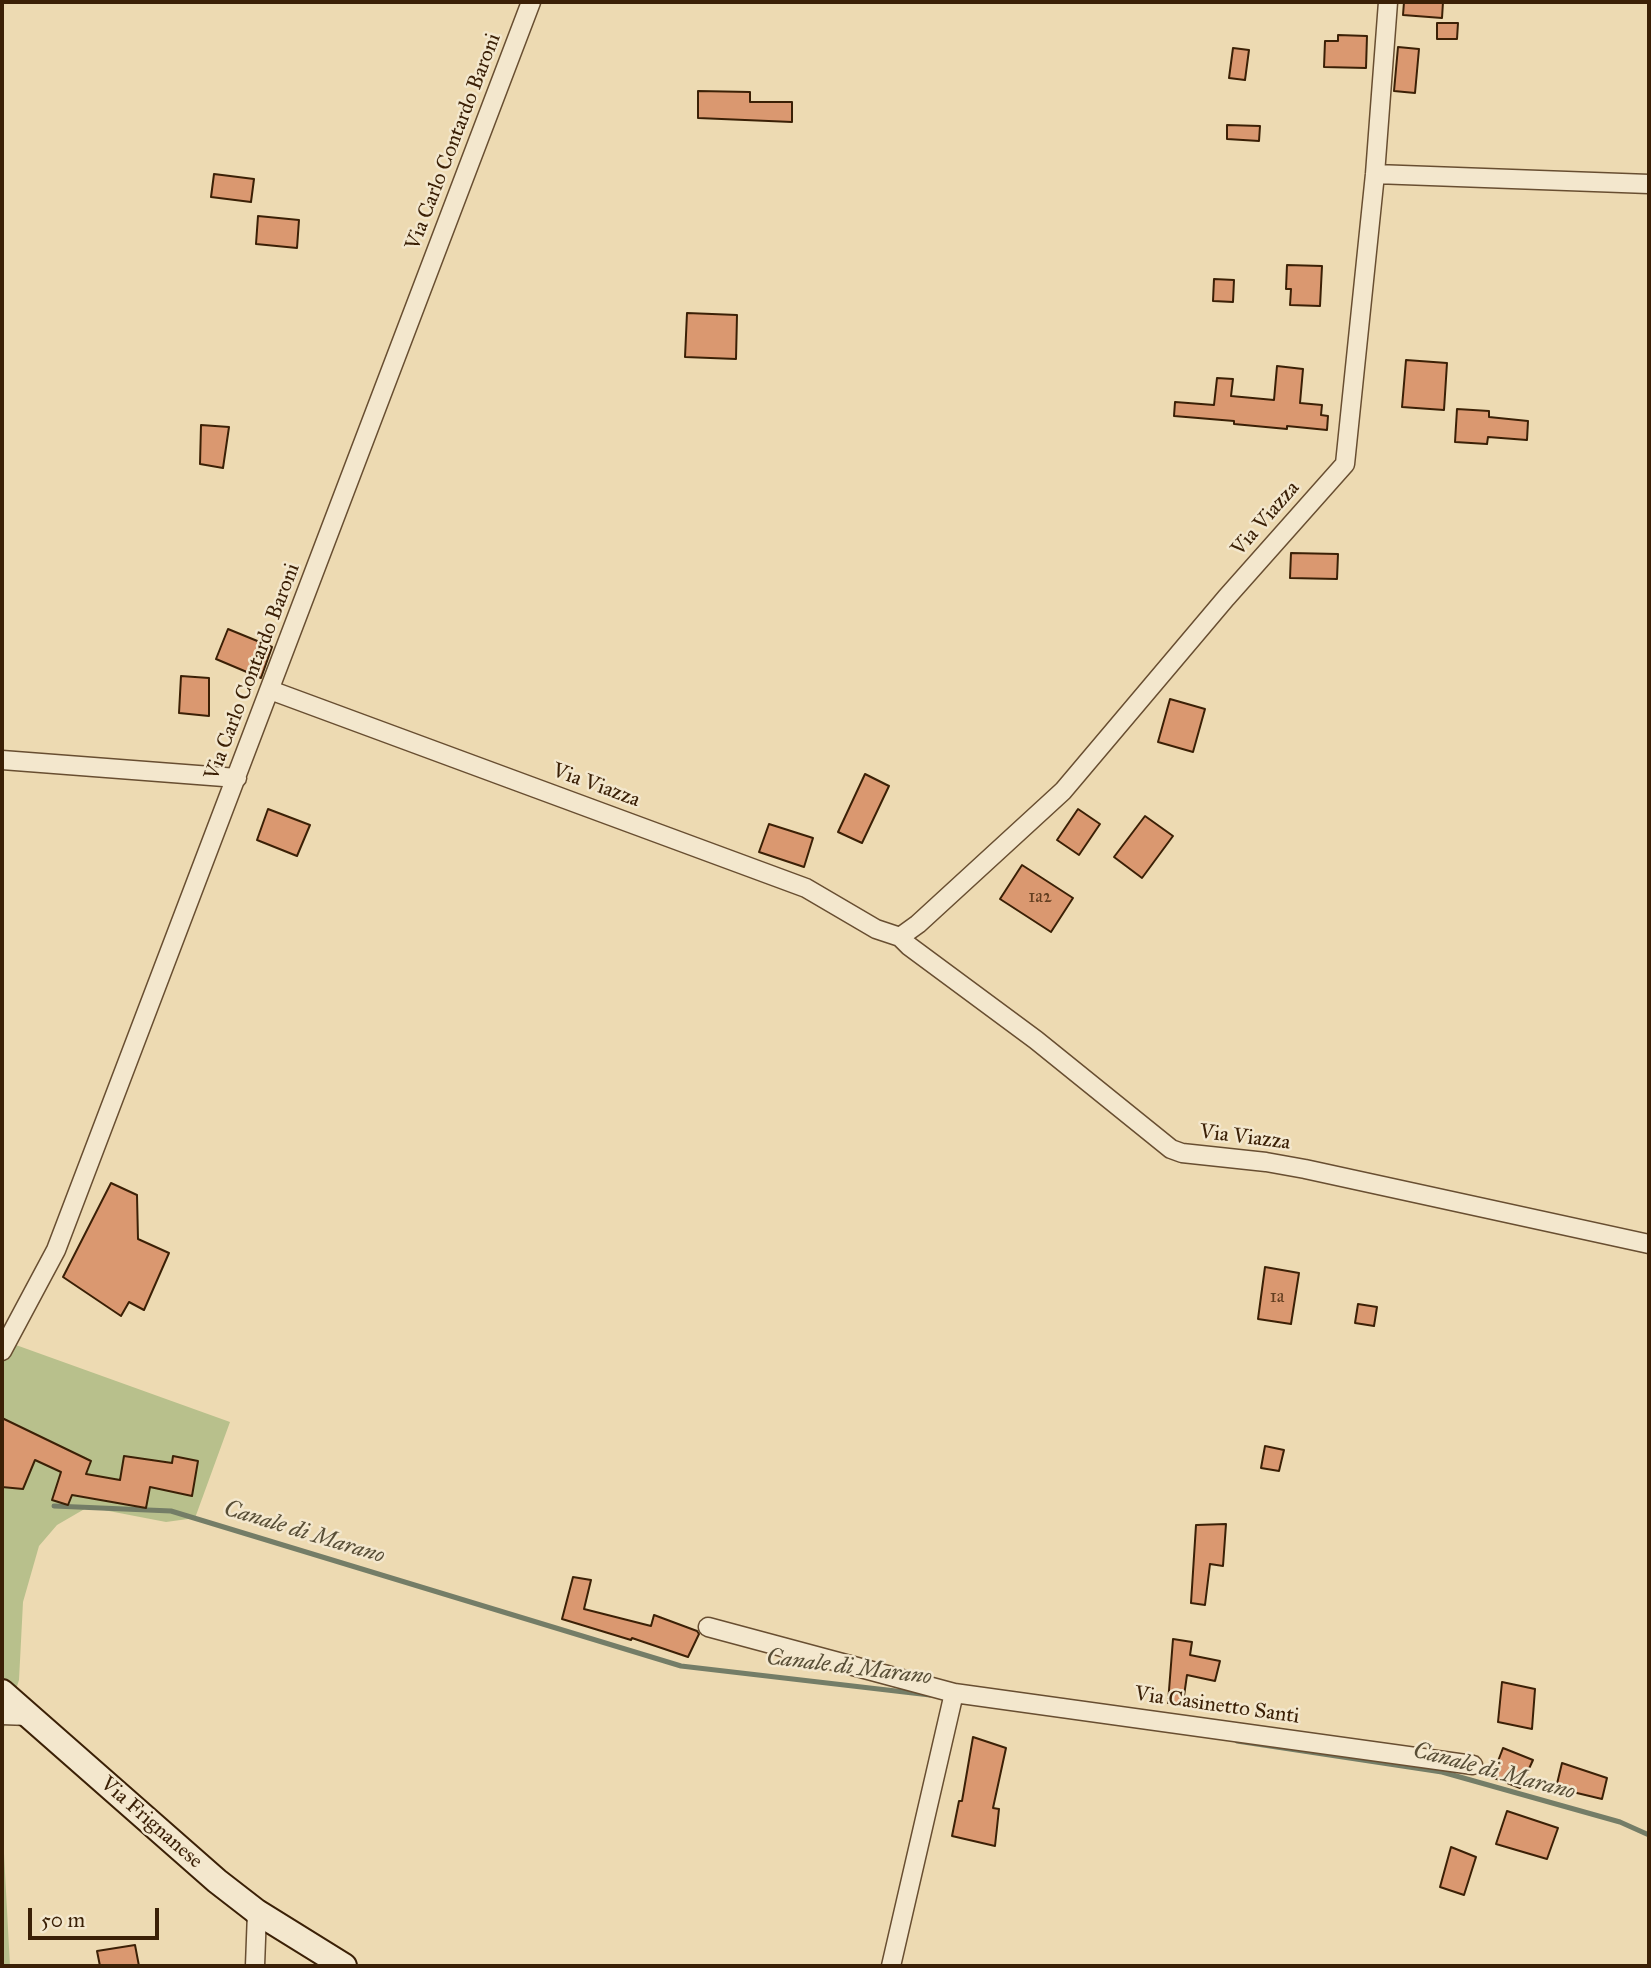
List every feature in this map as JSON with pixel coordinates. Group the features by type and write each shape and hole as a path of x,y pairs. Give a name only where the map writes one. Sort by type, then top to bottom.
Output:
{"main road":[{"name":"Via Frignanese","path":"2,1692 180,1850 257,1912 332,1963"}],"street":[{"name":"Via Carlo Contardo Baroni","path":"2,1351 56,1250 531,2"},
{"name":"Via Viazza","path":"900,937 918,924 1063,791 1226,598 1345,464 1375,174 1388,2"},
{"path":"1375,174 1649,184"},
{"name":"Via Viazza","path":"270,690 806,888 876,929 900,937 1096,1086 1171,1149 1182,1153 1266,1161 1649,1244"},
{"path":"2,760 237,778"},
{"name":"Via Casinetto Santi","path":"708,1627 953,1699 1473,1765"},
{"path":"891,1966 953,1699"},
{"path":"2,1715 29,1716"},
{"path":"255,1966 257,1912"}],"green space":[{"path":"2,1340 230,1422 195,1518 166,1522 88,1507 57,1525 39,1546 23,1602 19,1680 3,1731"},
{"path":"3,1835 10,1966 2,1966"}],"building":[{"path":"1404,2 1443,2 1442,18 1403,15"},
{"path":"1437,23 1458,23 1457,39 1437,39"},
{"path":"1338,35 1367,36 1366,68 1324,67 1325,41 1338,41"},
{"path":"1398,47 1419,49 1415,93 1394,91"},
{"path":"1233,48 1249,50 1245,80 1229,78"},
{"path":"698,91 750,92 750,102 792,102 792,122 698,118"},
{"path":"1227,125 1260,126 1259,141 1227,139"},
{"path":"214,174 254,179 251,202 211,197"},
{"path":"258,216 299,220 297,248 256,244"},
{"path":"1287,265 1322,266 1320,306 1290,305 1291,289 1286,289"},
{"path":"1214,279 1234,280 1233,302 1213,301"},
{"path":"687,313 737,315 736,359 685,357"},
{"path":"1406,360 1447,363 1444,410 1402,407"},
{"path":"1277,366 1303,369 1300,403 1322,405 1321,415 1328,416 1327,430 1287,426 1287,429 1174,416 1175,402 1214,405 1217,378 1233,379 1231,396 1274,400"},
{"path":"1457,409 1489,411 1489,417 1528,421 1527,440 1488,437 1487,444 1455,442"},
{"path":"201,425 229,427 223,468 200,464"},
{"path":"1291,553 1338,554 1337,579 1290,578"},
{"path":"228,629 272,647 261,678 216,659"},
{"path":"181,676 209,678 209,716 179,713"},
{"path":"1170,699 1205,709 1193,752 1158,742"},
{"path":"865,774 889,786 862,843 838,832"},
{"path":"268,809 310,825 297,856 257,840"},
{"path":"1078,809 1100,824 1079,855 1057,840"},
{"path":"1145,816 1173,836 1142,878 1114,857"},
{"path":"769,824 813,838 804,867 759,852"},
{"path":"1022,865 1073,898 1051,932 1000,899"},
{"path":"111,1183 137,1195 138,1239 169,1253 144,1310 129,1302 121,1316 63,1277"},
{"path":"1265,1267 1299,1273 1291,1324 1258,1319"},
{"path":"1358,1304 1377,1307 1374,1326 1355,1323"},
{"path":"2,1418 91,1461 86,1474 120,1480 124,1456 172,1463 173,1456 198,1461 192,1496 150,1487 146,1508 72,1495 68,1505 52,1500 61,1472 35,1460 23,1489 2,1487"},
{"path":"1265,1446 1284,1450 1279,1471 1261,1468"},
{"path":"1226,1524 1223,1566 1210,1564 1205,1605 1191,1603 1196,1525"},
{"path":"573,1577 591,1580 584,1609 651,1626 654,1615 697,1631 699,1634 688,1657 562,1619"},
{"path":"1173,1639 1192,1642 1190,1655 1220,1661 1215,1681 1187,1675 1183,1703 1168,1703"},
{"path":"1502,1682 1535,1689 1532,1729 1498,1722"},
{"path":"973,1737 1006,1748 993,1808 999,1809 995,1846 952,1836 959,1801 962,1801"},
{"path":"1503,1748 1533,1760 1520,1788 1492,1777"},
{"path":"1562,1763 1607,1778 1602,1799 1556,1788"},
{"path":"1507,1811 1558,1828 1547,1859 1496,1844"},
{"path":"1451,1847 1476,1857 1464,1895 1440,1887"},
{"path":"135,1945 139,1966 100,1966 97,1951"}],"waterway":[{"name":"Canale di Marano","path":"54,1506 171,1511 681,1666 930,1695"},
{"name":"Canale di Marano","path":"1237,1741 1442,1772 1620,1822 1649,1835"}]}
